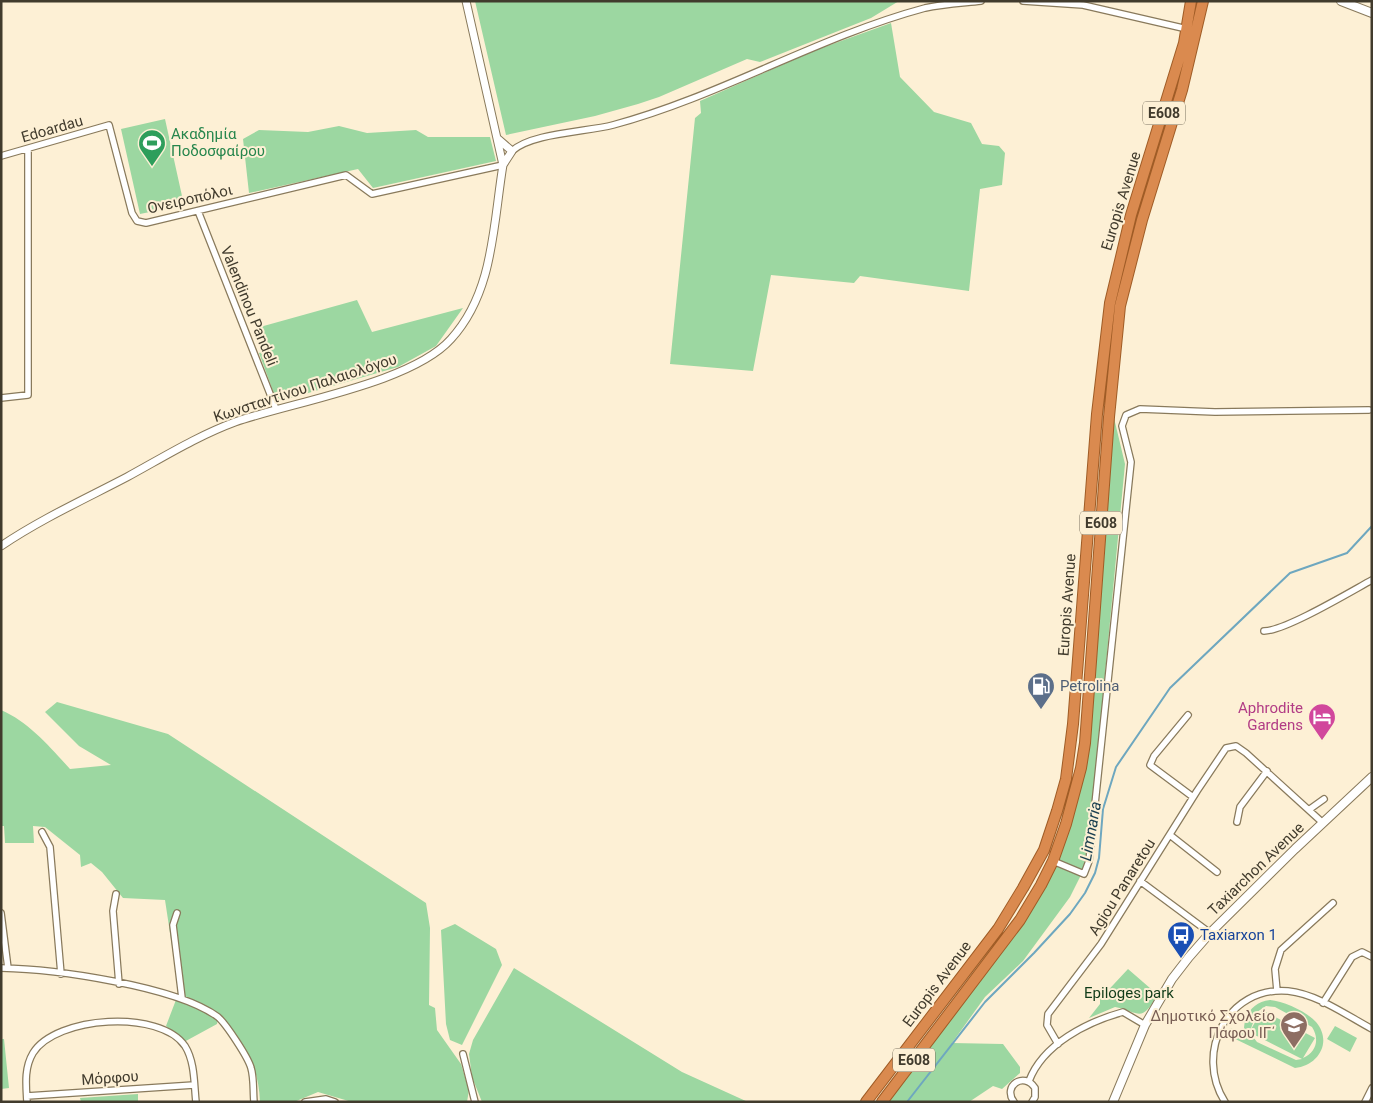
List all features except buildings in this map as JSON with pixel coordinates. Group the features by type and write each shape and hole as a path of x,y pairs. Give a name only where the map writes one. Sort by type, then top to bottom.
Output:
{"highway":[{"name":"Europis Avenue","path":"866,1102 998,929 1044,850 1057,811 1066,779 1073,724 1098,405 1110,303 1129,224 1161,124 1187,29 1191,1"},
{"name":"Europis Avenue","path":"882,1102 1020,920 1053,861 1076,786 1085,743 1109,411 1120,306 1142,220 1182,90 1203,1"}],"main road":[{"path":"1341,1 1372,12"},
{"name":"Taxiarchon Avenue","path":"1112,1099 1145,1025 1172,979 1210,933 1323,822 1372,777"}],"street":[{"path":"466,1 503,165"},
{"path":"503,165 512,151 525,142 612,125 682,104 815,46 875,24 927,8 981,1"},
{"path":"1023,1 1082,5 1187,29"},
{"name":"Edoardau","path":"1,156 28,150 109,125"},
{"name":"Ονειροπόλοι","path":"109,125 132,212 137,221 146,223 346,175 372,194 503,165"},
{"path":"498,139 512,151"},
{"path":"1,398 28,395 28,150"},
{"name":"Κωνσταντίνου Παλαιολόγου","path":"1,546 42,522 204,436 235,422 390,376 422,362 450,340 474,305 485,277 503,165"},
{"name":"Valendinou Pandeli","path":"198,211 276,409"},
{"path":"1053,861 1084,874 1089,861 1131,462 1122,426 1126,415 1140,409 1214,412 1369,410"},
{"path":"1264,631 1274,629 1299,618 1372,580"},
{"path":"1188,715 1154,756 1150,765 1193,796"},
{"name":"Agiou Panaretou","path":"1058,1044 1047,1025 1048,1014 1101,944 1214,763 1226,748 1232,746 1246,753 1267,771"},
{"path":"1237,822 1240,807 1267,771 1323,822"},
{"path":"1310,810 1324,799"},
{"path":"42,832 48,842 52,866 61,974"},
{"path":"1170,835 1217,872"},
{"path":"1140,881 1210,933"},
{"path":"116,894 112,911 119,984"},
{"path":"1277,991 1275,969 1281,950 1333,903"},
{"path":"1,913 4,968 61,974 182,998 219,1018 251,1067 254,1102"},
{"path":"176,914 173,926 182,998"},
{"path":"1323,1003 1352,957 1362,952 1372,957"},
{"path":"1224,1102 1216,1085 1212,1068 1213,1051 1218,1032 1229,1016 1241,1005 1258,996 1277,991 1303,994 1372,1029"},
{"path":"1029,1081 1035,1066 1058,1044 1099,1019 1122,1012 1145,1025"},
{"path":"27,1099 28,1064 41,1043 74,1027 106,1022 151,1025 171,1032 189,1053 196,1102"},
{"path":"463,1054 475,1102"},
{"path":"1014,1102 1010,1094 1013,1084 1019,1080 1029,1081 1036,1090 1032,1102"},
{"name":"Μόρφου","path":"27,1099 194,1085"},
{"path":"1365,1102 1372,1088"},
{"path":"305,1102 326,1099 335,1102"}],"green space":[{"path":"475,1 899,1 871,18 760,62 747,59 659,97 595,116 506,135"},
{"path":"891,23 900,77 934,112 971,123 982,144 999,146 1005,153 1002,185 980,189 969,291 860,276 854,283 771,275 753,371 670,364 695,118 701,113 700,101 816,50"},
{"name":"Ακαδημία Ποδοσφαίρου","path":"165,119 184,205 140,214 121,129"},
{"path":"339,126 367,133 416,130 428,137 490,137 496,161 373,188 358,169 249,193 243,139 259,130 308,132"},
{"path":"357,300 372,332 463,308 436,346 398,367 277,402 259,353 269,349 260,327"},
{"path":"1114,418 1125,464 1087,863 1070,897 1023,961 985,997 952,1043 1003,1044 1020,1067 1020,1073 1002,1089 993,1086 969,1102 887,1102 1012,939 1048,879 1083,766"},
{"path":"57,702 168,734 426,903 430,928 429,1005 435,1008 437,1030 461,1064 469,1090 467,1102 352,1102 318,1092 294,1102 260,1102 256,1074 250,1057 241,1041 226,1022 218,1018 217,1024 184,1042 166,1026 179,992 165,900 123,898 102,872 91,863 81,867 80,855 45,827 33,826 34,843 5,843 4,826 1,826 1,710 30,728 70,769 111,765 79,746 45,712"},
{"path":"455,924 496,949 502,965 462,1045 450,1040 446,1024 441,930"},
{"path":"514,968 682,1072 748,1102 482,1102 472,1077 469,1054 473,1040"},
{"name":"Epiloges park","path":"1128,969 1158,995 1152,1004 1144,1013 1140,1014 1115,1007 1089,1018 1100,1004 1100,999"},
{"path":"1264,1001 1276,1001 1288,1005 1307,1014 1316,1022 1321,1030 1323,1045 1316,1058 1310,1063 1295,1068 1227,1035 1230,1028 1244,1033 1245,1021 1250,1011","holes":["1266,1006 1275,1007 1312,1027 1316,1041 1311,1053 1303,1058 1315,1038 1262,1010 1250,1031 1257,1012","1251,1033 1302,1059 1296,1060 1257,1042"]},
{"path":"1335,1026 1357,1038 1350,1052 1327,1039"},
{"path":"1,1039 4,1039 9,1088 1,1089"},
{"path":"138,1094 138,1102 81,1102 80,1098"}],"waterway":[{"name":"Limnaria","path":"907,1102 985,1002 1070,914 1085,893 1095,873 1099,858 1103,809 1116,767 1170,688 1290,573 1347,553 1372,526"}],"place":[{"name":"Ακαδημία Ποδοσφαίρου","path":"152,167"},
{"name":"Petrolina","path":"1041,710"},
{"name":"Aphrodite Gardens","path":"1322,741"},
{"name":"Taxiarxon 1","path":"1181,959"},
{"name":"Δημοτικό Σχολείο Πάφου ΙΓ΄","path":"1294,1049"}]}
